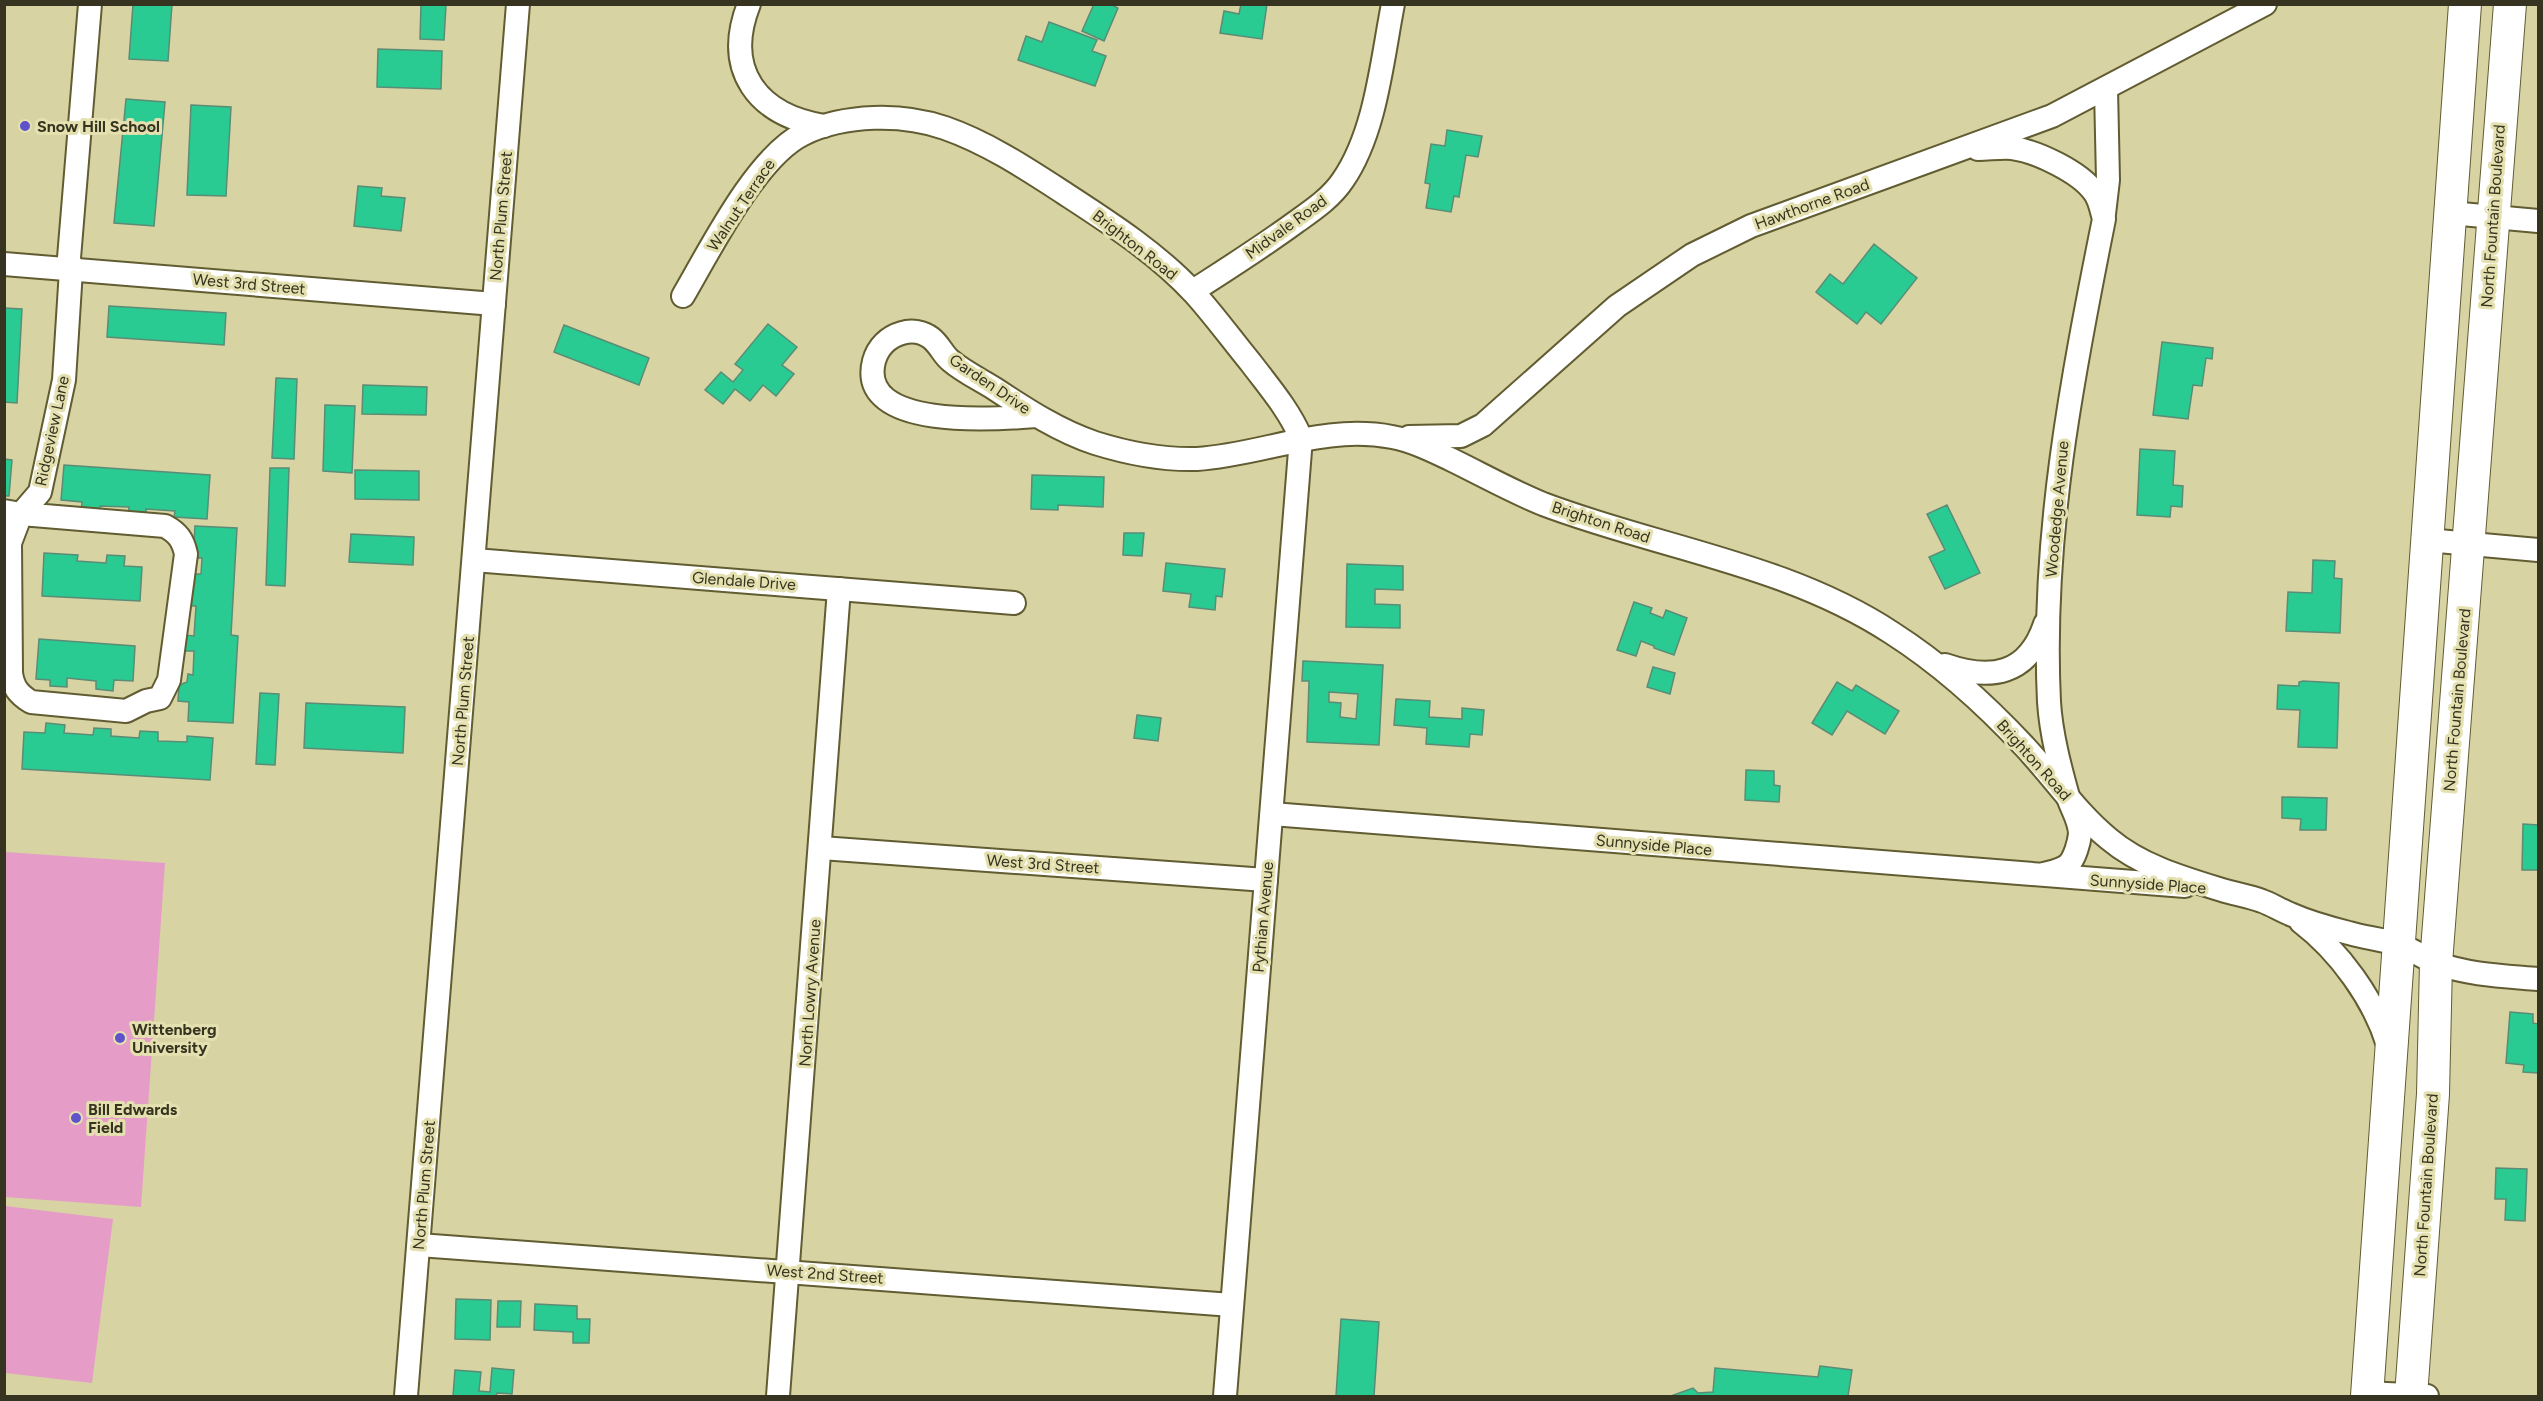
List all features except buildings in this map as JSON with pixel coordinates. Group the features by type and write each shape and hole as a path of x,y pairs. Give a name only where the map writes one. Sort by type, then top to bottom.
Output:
{"street":[{"name":"Ridgeview Lane","path":"13,512 165,526 176,532 183,542 186,554 169,680 160,698 146,701 126,711 31,702 20,695 13,685 10,543 13,512 40,492 64,380 71,270 69,258 90,4"},
{"name":"North Plum Street","path":"406,1396 518,4"},
{"path":"749,4 739,41 741,60 747,76 759,94 774,109 787,117 824,126"},
{"name":"Midvale Road","path":"1193,291 1324,202 1343,181 1357,155 1368,126 1393,4"},
{"name":"Hawthorne Road","path":"1389,436 1461,436 1483,425 1617,306 1692,255 1752,226 2052,116 2265,4"},
{"path":"2416,1396 2367,1395 2464,4"},
{"name":"North Fountain Boulevard","path":"2416,1396 2433,1094 2436,963 2510,4"},
{"name":"Woodedge Avenue","path":"2070,800 2055,744 2049,703 2052,541 2060,465 2079,342 2104,219 2108,180 2106,89"},
{"name":"Brighton Road","path":"824,126 848,121 885,118 913,120 944,127 979,142 1032,172 1110,223 1161,261 1193,291 1292,416 1301,438 1351,434 1389,436 1414,442 1535,501 1595,523 1797,583 1842,603 1889,631 1934,662 1970,691 2028,750 2089,822 2114,844 2141,861 2224,891 2260,900 2292,916 2367,938 2398,944 2436,963 2469,972 2538,979"},
{"name":"Walnut Terrace","path":"683,296 753,181 770,159 802,135 824,126"},
{"path":"1953,152 2009,148 2024,150 2048,160 2082,180 2093,191 2100,202 2104,219"},
{"path":"2450,213 2538,221"},
{"name":"West 3rd Street","path":"4,264 494,304"},
{"name":"Garden Drive","path":"1037,416 993,420 913,413 896,405 878,390 873,378 872,366 877,352 886,341 898,334 912,332 926,334 937,343 947,359 1037,416 1093,442 1133,452 1170,458 1198,459 1238,453 1301,438"},
{"name":"Pythian Avenue","path":"1225,1396 1301,438"},
{"path":"2427,540 2538,550"},
{"name":"Glendale Drive","path":"474,560 1014,603"},
{"name":"North Lowry Avenue","path":"778,1396 839,589"},
{"path":"1934,662 1968,673 1983,674 2001,671 2017,664 2033,650 2039,641 2049,611"},
{"name":"Sunnyside Place","path":"2036,876 2059,870 2069,864 2076,851 2080,835 2070,800"},
{"name":"Sunnyside Place","path":"1272,814 2224,891"},
{"name":"West 3rd Street","path":"821,848 1266,880"},
{"path":"2292,916 2327,945 2353,978 2381,1023 2390,1055"},
{"name":"West 2nd Street","path":"419,1245 1232,1305"}],"shaded area":[{"path":"5,852 165,863 141,1207 5,1197"},
{"path":"5,1206 113,1219 92,1383 5,1373"}],"place":[{"name":"Snow Hill School","path":"25,126"},
{"name":"Wittenberg University","path":"120,1038"},
{"name":"Bill Edwards Field","path":"76,1118"}]}
